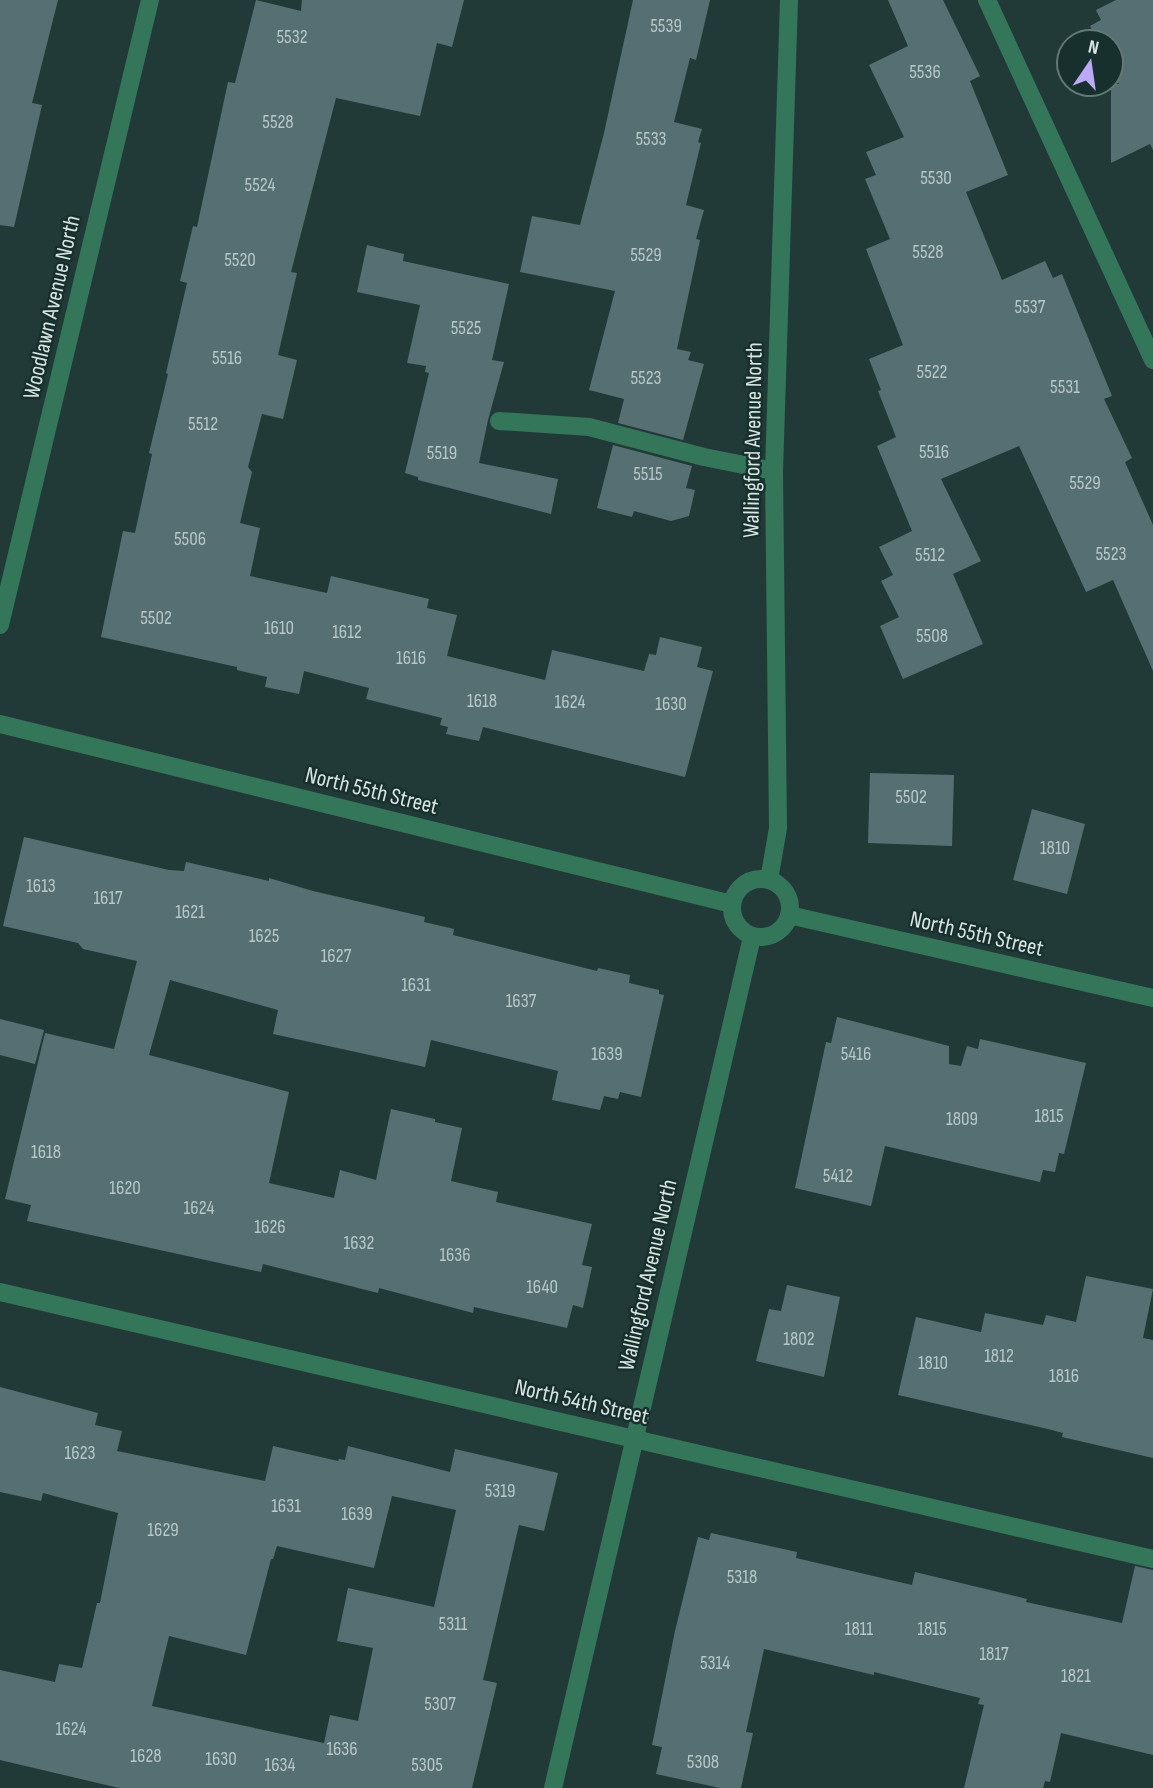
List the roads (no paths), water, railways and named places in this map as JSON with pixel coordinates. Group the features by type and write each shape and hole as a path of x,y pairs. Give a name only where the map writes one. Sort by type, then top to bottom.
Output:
{"street":[{"name":"Woodlawn Avenue North","path":"0,625 150,0"},
{"name":"Wallingford Avenue North","path":"769,880 778,828 774,471 789,0"},
{"path":"986,0 1153,360"},
{"path":"499,421 589,427 704,457 774,471"},
{"name":"North 55th Street","path":"0,724 732,904"},
{"path":"757,879 769,880 780,886 789,899 787,923 775,934 752,937 734,921 732,904 737,891 743,886 757,879"},
{"name":"North 55th Street","path":"789,915 1153,998"},
{"name":"Wallingford Avenue North","path":"553,1788 752,937"},
{"name":"North 54th Street","path":"0,1292 1153,1559"}]}
